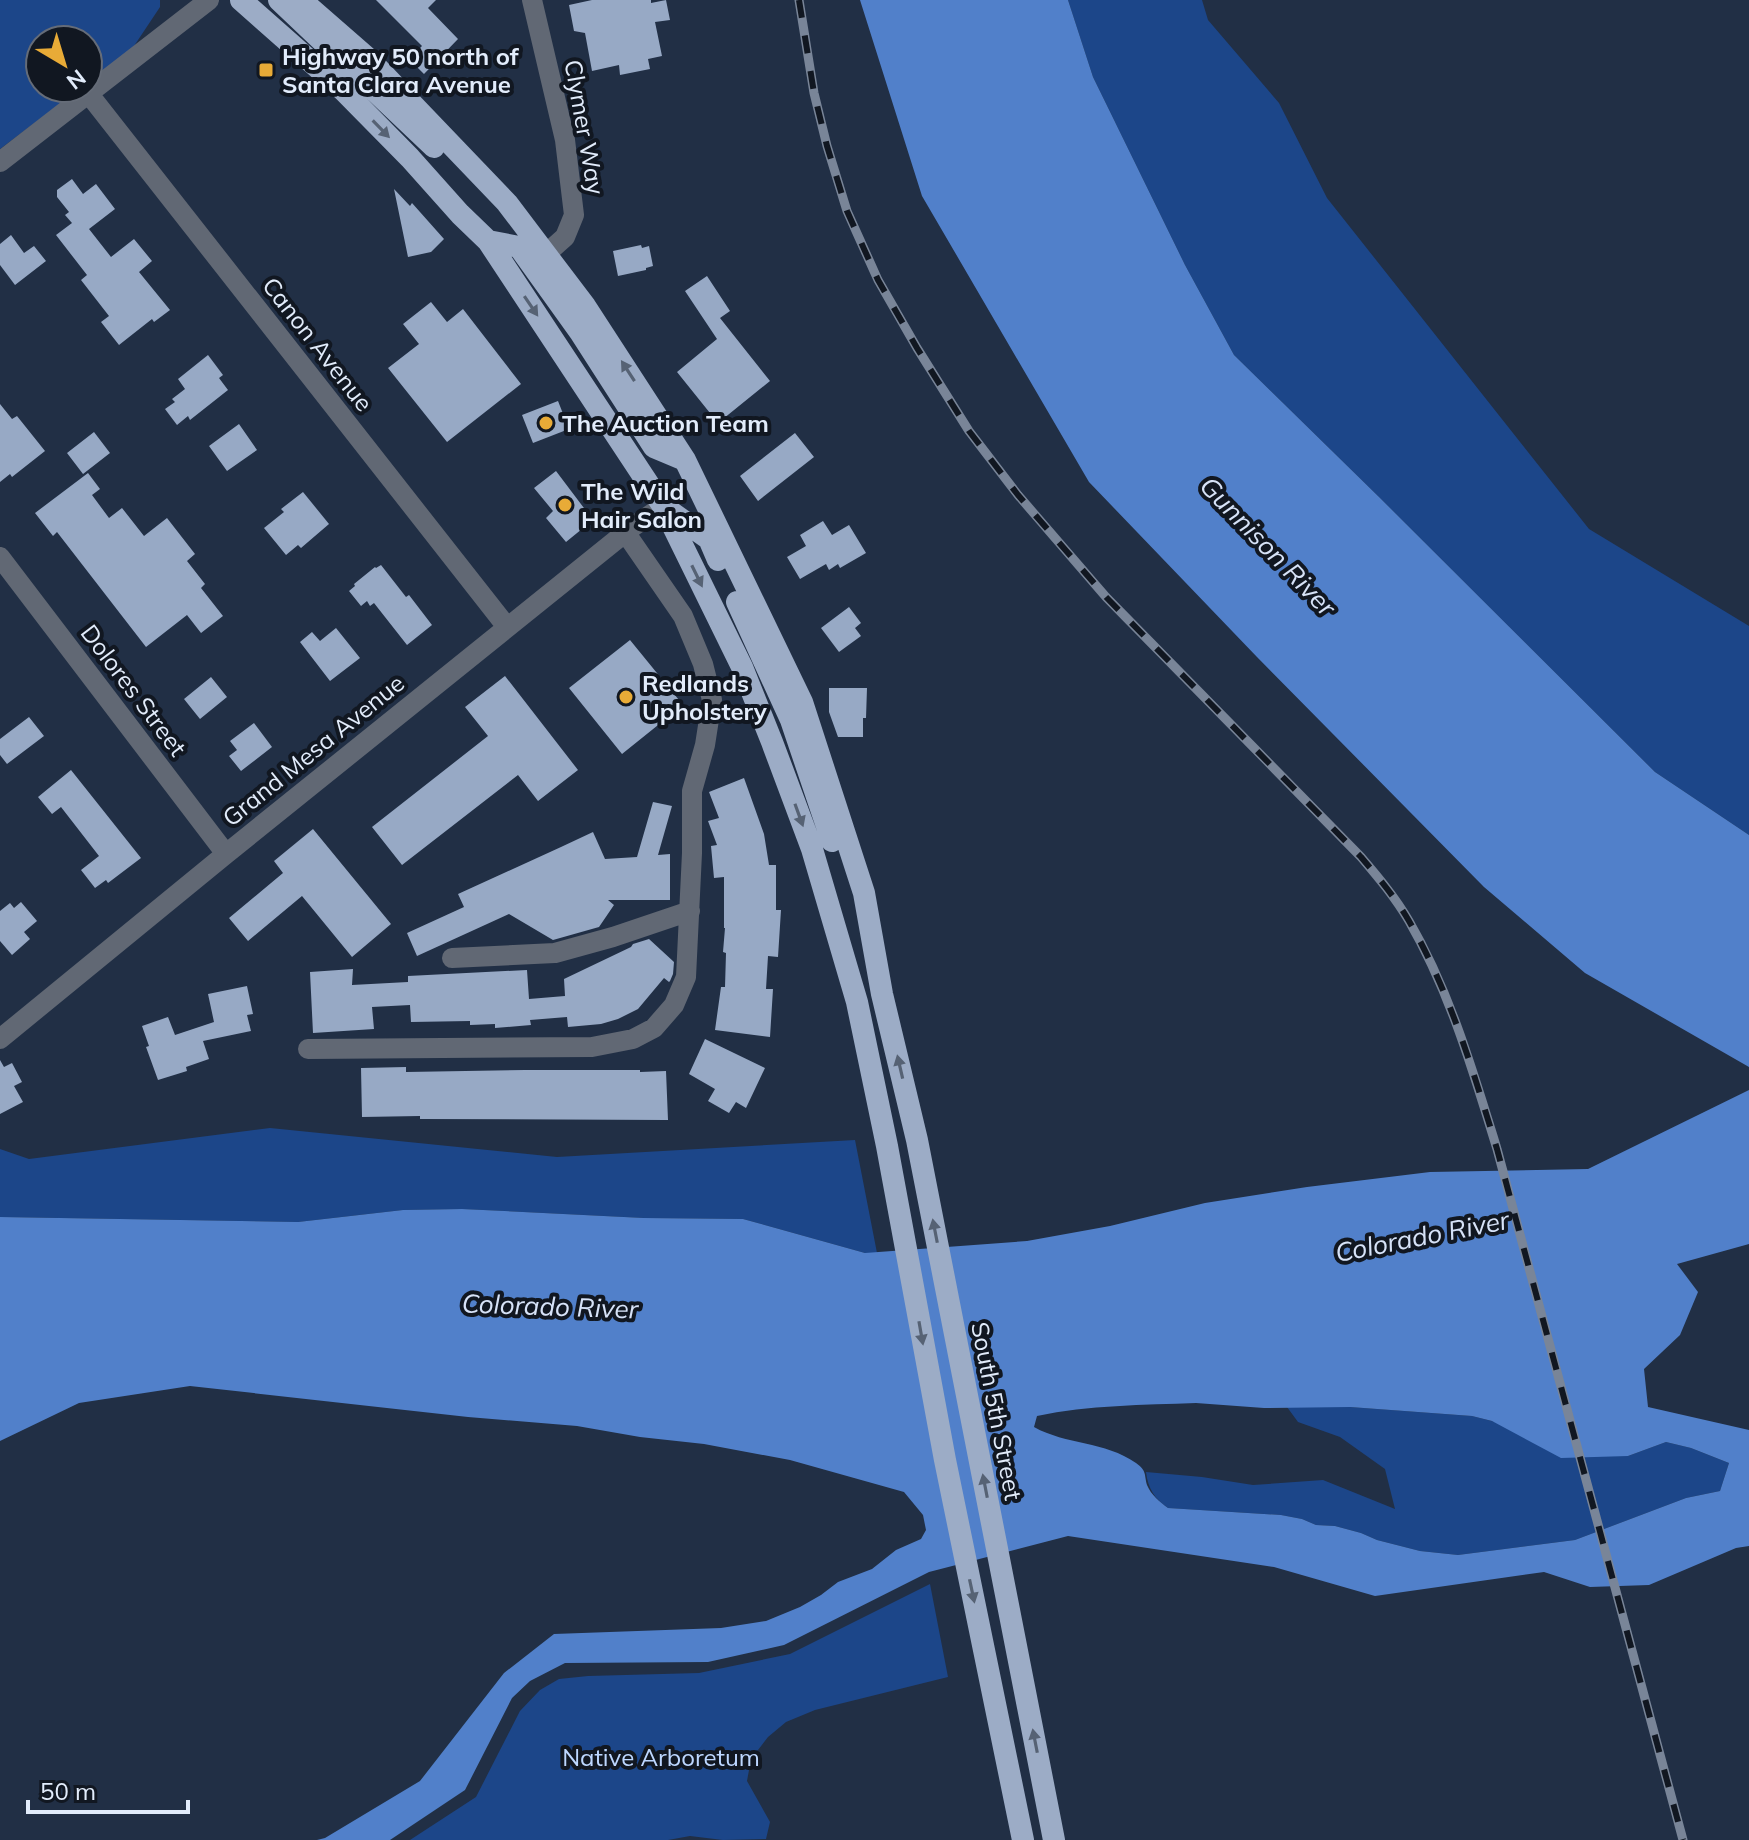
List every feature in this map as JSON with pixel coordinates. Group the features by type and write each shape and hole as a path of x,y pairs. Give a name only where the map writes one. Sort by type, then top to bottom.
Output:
{"highway":[{"path":"241,0 344,91 488,241 663,506 742,667 812,849 857,1002 945,1460 1021,1830"},
{"path":"279,0 484,195 507,203"},
{"path":"301,0 371,61 507,203 585,306 685,460 802,702 864,893"},
{"path":"488,241 519,247 580,332 654,447 685,460"},
{"path":"663,506 709,539 791,720 832,843 864,893"},
{"name":"South 5th Street","path":"864,893 882,994 917,1140 1054,1840"}],"street":[{"path":"104,81 209,0"},
{"name":"Clymer Way","path":"532,0 565,140 574,215 565,237 546,254"},
{"path":"0,162 74,104"},
{"name":"Canon Avenue","path":"97,104 507,627"},
{"name":"Grand Mesa Avenue","path":"0,1039 625,532 663,506"},
{"path":"308,1049 592,1047 633,1039 654,1028 674,1005 686,977 692,791 705,745 712,700 703,664 683,616 625,532"},
{"name":"Dolores Street","path":"0,557 226,854"},
{"path":"452,958 555,953 690,911"}],"green space":[{"path":"0,0 160,0 160,7 130,52 104,71 104,24 24,24 24,104 60,104 0,149"},
{"path":"1068,0 1202,0 1208,20 1279,103 1327,198 1589,529 1749,626 1749,835 1655,772 1234,355 1185,265 1093,77"},
{"path":"270,1128 557,1157 855,1140 877,1253 865,1253 743,1219 644,1218 462,1209 403,1210 298,1222 0,1217 0,1149 29,1159"},
{"path":"1287,1407 1472,1416 1628,1456 1666,1442 1729,1463 1720,1491 1686,1498 1575,1540 1458,1555 1420,1551 1335,1526 1316,1525 1281,1515 1168,1508 1159,1501 1148,1484 1146,1472 1253,1485 1323,1480 1395,1509 1385,1469 1340,1437 1298,1422"},
{"name":"Native Arboretum","path":"930,1584 948,1677 815,1710 786,1722 768,1737 751,1759 747,1781 770,1822 766,1839 723,1840 690,1836 668,1840 410,1840 476,1797 520,1711 540,1690 559,1679 699,1673 790,1654"}],"water":[{"name":"Gunnison River","path":"860,0 1068,0 1093,77 1185,265 1234,355 1655,772 1749,835 1749,1067 1585,973 1484,887 1089,482 922,196"},
{"name":"Colorado River","path":"1749,1090 1749,1244 1677,1264 1698,1292 1680,1335 1644,1369 1648,1407 1749,1430 1749,1546 1736,1548 1649,1585 1590,1587 1544,1572 1375,1596 1274,1567 1068,1536 929,1572 784,1645 708,1662 565,1663 530,1681 512,1698 465,1790 390,1840 317,1840 420,1781 504,1673 554,1634 721,1628 766,1621 800,1607 838,1582 872,1569 896,1550 921,1539 926,1530 923,1515 904,1492 790,1460 704,1444 577,1426 190,1386 79,1403 0,1441 0,1217 298,1222 403,1210 462,1209 644,1218 743,1219 865,1253 1027,1241 1110,1226 1205,1203 1430,1172 1588,1169","holes":["1196,1403 1264,1408 1350,1407 1472,1416 1492,1421 1561,1458 1628,1456 1666,1442 1729,1463 1720,1491 1686,1498 1575,1540 1458,1555 1420,1551 1335,1526 1316,1525 1281,1515 1168,1508 1151,1492 1144,1471 1136,1463 1111,1451 1034,1427 1037,1416 1096,1408"]}],"building":[{"path":"376,0 436,0 428,8 458,39 424,74 409,59 422,46"},
{"path":"592,0 651,0 651,3 666,0 670,20 655,22 662,56 648,59 650,69 620,75 619,65 592,71 585,33 574,31 569,5"},
{"path":"72,179 83,194 96,184 115,209 89,229 111,257 134,239 152,261 139,272 170,310 154,322 152,319 119,345 101,322 109,316 81,280 87,275 56,235 72,223 65,215 69,212 57,197 57,190"},
{"path":"394,189 410,206 412,203 444,239 431,252 408,257"},
{"path":"11,235 24,253 34,246 46,261 15,285 0,265 0,244"},
{"path":"641,245 642,248 649,246 653,266 618,276 613,251"},
{"path":"707,276 730,311 720,318 770,381 718,423 677,372 717,339 685,291"},
{"path":"431,302 447,322 463,309 521,384 447,442 388,368 419,344 403,324"},
{"path":"208,355 223,375 219,378 228,390 190,420 188,416 177,425 165,409 185,389 178,379"},
{"name":"The Auction Team","path":"558,401 569,429 533,443 522,415"},
{"path":"0,404 12,419 17,416 45,451 12,477 10,474 0,482"},
{"path":"239,424 257,450 227,471 209,446"},
{"path":"94,432 110,453 83,474 67,453"},
{"path":"795,433 814,457 758,501 740,476"},
{"name":"The Wild Hair Salon","path":"556,471 593,520 566,542 546,518 553,511 534,488"},
{"path":"88,473 100,489 92,495 109,518 122,508 144,536 167,518 195,554 187,561 205,584 201,588 223,616 201,633 187,615 146,647 57,532 53,536 35,513"},
{"path":"303,492 329,524 301,548 298,545 286,555 264,528 284,512 281,509"},
{"path":"823,521 832,535 849,525 866,553 840,568 838,564 829,570 826,564 800,579 787,557 806,546 800,535"},
{"path":"381,565 432,625 407,645 374,603 370,606 367,601 361,606 349,591"},
{"path":"849,607 861,623 855,628 861,636 839,652 821,628"},
{"path":"336,628 360,658 330,681 300,642 312,632 320,641"},
{"name":"Redlands Upholstery","path":"630,640 683,705 622,754 569,688"},
{"path":"505,676 578,770 538,801 518,775 402,865 372,827 488,736 465,707"},
{"path":"211,677 227,697 200,719 184,699"},
{"path":"829,688 867,688 863,737 838,737 829,712"},
{"path":"29,717 44,736 7,764 0,755 0,739"},
{"path":"254,723 272,747 241,771 229,756 237,750 230,741"},
{"path":"71,770 141,858 108,883 106,880 95,888 81,870 99,856 61,807 52,814 38,797"},
{"path":"744,778 764,834 769,865 776,865 776,910 781,910 778,957 768,956 766,989 773,989 770,1037 715,1030 721,987 725,987 726,953 723,952 724,877 714,878 711,846 717,845 708,821 719,818 709,792"},
{"path":"653,802 672,806 658,855 670,854 670,900 608,900 614,905 599,927 553,940 509,914 417,956 407,933 464,907 458,894 593,832 605,859 637,857"},
{"path":"313,829 391,924 352,957 302,896 248,941 229,918 283,873 274,861"},
{"path":"21,902 37,921 24,932 30,939 12,955 0,941 0,911 10,903 14,908"},
{"path":"649,939 674,962 670,981 664,978 638,1009 601,1024 568,1027 567,1017 530,1020 531,1025 495,1028 495,1024 470,1025 470,1021 411,1022 410,1005 372,1007 374,1029 313,1033 310,972 353,969 352,985 408,982 408,976 527,970 529,999 565,996 564,979"},
{"path":"247,986 253,1014 247,1015 251,1031 203,1041 209,1059 186,1067 187,1071 158,1080 142,1026 168,1017 175,1035 214,1022 208,994"},
{"path":"705,1039 765,1068 746,1108 736,1102 729,1113 708,1101 715,1089 689,1074"},
{"path":"0,1060 4,1067 12,1063 22,1082 14,1086 23,1102 0,1114"},
{"path":"406,1067 406,1072 666,1071 668,1120 362,1117 361,1068"}],"railway":[{"path":"799,0 814,93 847,211 878,280 969,431 1018,495 1106,597 1361,857 1398,904 1424,948 1459,1032 1497,1149 1683,1840"}],"place":[{"name":"Highway 50 north of Santa Clara Avenue","path":"266,70"},
{"name":"The Auction Team","path":"546,423"},
{"name":"The Wild Hair Salon","path":"565,505"},
{"name":"Redlands Upholstery","path":"626,697"}]}
